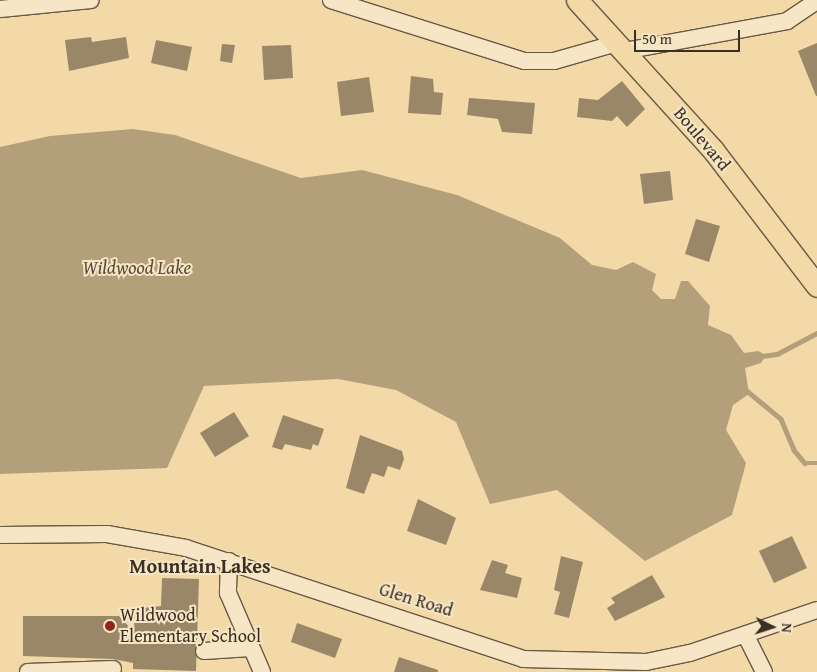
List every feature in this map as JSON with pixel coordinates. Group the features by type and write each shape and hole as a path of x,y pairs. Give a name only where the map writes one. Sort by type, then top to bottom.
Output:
{"main road":[{"name":"Boulevard","path":"577,0 713,150 817,286"}],"street":[{"path":"0,9 91,0"},
{"path":"331,0 525,61 554,61 621,47 787,21 817,1"},
{"name":"Glen Road","path":"0,535 107,534 229,561 523,666 646,662 746,636 817,610"},
{"path":"229,561 228,593 262,672"},
{"path":"746,636 764,672"},
{"path":"204,652 251,648"},
{"path":"28,672 113,670"}],"water":[{"name":"Wildwood Lake","path":"133,129 175,135 301,178 362,170 457,195 560,238 592,265 616,270 633,262 656,274 652,290 661,299 675,299 681,281 688,281 710,306 708,325 731,335 744,353 758,351 766,355 761,363 745,368 749,394 733,405 726,430 746,463 732,515 645,561 557,490 490,504 456,422 396,390 338,379 204,386 167,468 0,474 0,147 50,136"}],"building":[{"path":"91,37 92,42 126,37 129,58 69,71 65,40"},
{"path":"156,40 192,47 187,71 151,63"},
{"path":"817,43 817,96 816,96 798,51"},
{"path":"222,44 235,45 232,63 220,61"},
{"path":"291,45 293,78 264,80 262,46"},
{"path":"411,76 433,79 434,92 443,93 441,115 408,113"},
{"path":"369,77 374,112 341,116 337,82"},
{"path":"622,81 645,109 627,127 617,116 612,121 577,117 579,98 598,100"},
{"path":"469,98 535,103 532,134 502,132 498,119 467,115"},
{"path":"670,171 673,200 644,204 640,174"},
{"path":"696,219 720,226 709,262 685,254"},
{"path":"234,412 249,436 215,457 200,433"},
{"path":"283,415 324,429 318,446 313,444 311,450 285,444 282,450 272,447"},
{"path":"360,435 402,451 404,459 400,470 388,466 384,477 372,473 364,494 346,488"},
{"path":"418,499 456,518 446,545 407,531"},
{"path":"792,536 807,568 774,583 759,551"},
{"path":"561,556 583,562 569,618 554,614 560,592 554,590"},
{"path":"492,560 508,565 505,573 522,578 517,598 480,590"},
{"path":"652,575 665,597 615,621 607,608 615,603 611,598"},
{"name":"Wildwood Elementary School","path":"162,578 199,579 196,671 133,669 133,663 113,659 23,656 23,616 119,616 134,632 135,609 161,606"},
{"path":"297,623 342,639 335,658 291,642"},
{"path":"399,657 438,670 438,672 394,672"}],"waterway":[{"path":"761,356 777,354 817,333"},
{"path":"746,390 781,419 794,450 805,463 817,463"}],"place":[{"name":"Wildwood Elementary School","path":"110,626"}],"district":[{"name":"Mountain Lakes","path":"200,565"}]}
